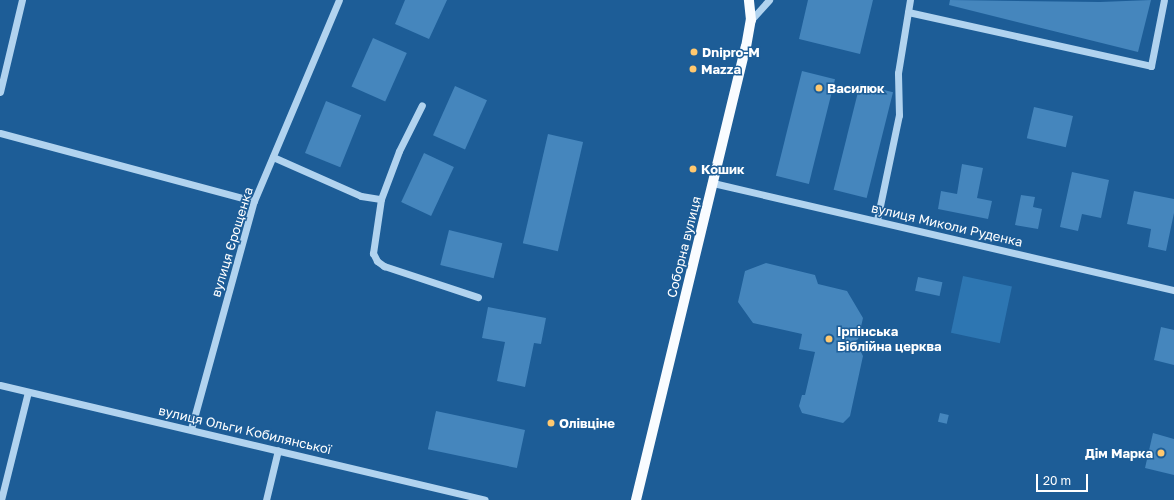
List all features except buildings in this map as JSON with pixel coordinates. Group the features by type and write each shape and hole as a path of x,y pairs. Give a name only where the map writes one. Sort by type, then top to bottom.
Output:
{"main road":[{"name":"Соборна вулиця","path":"636,500 751,20 749,0"}],"street":[{"path":"0,92 22,0"},
{"name":"вулиця Єрощенка","path":"191,429 254,201 339,0"},
{"path":"751,20 769,0"},
{"path":"877,220 899,115 898,73 910,0"},
{"path":"908,12 1150,66 1164,0"},
{"path":"422,105 399,151 381,199 373,253 377,261 384,266 478,297"},
{"path":"0,133 254,201"},
{"path":"273,157 361,196 381,199"},
{"name":"вулиця Миколи Руденка","path":"713,183 1174,290"},
{"name":"вулиця Ольги Кобилянської","path":"0,385 191,429 485,500"},
{"path":"1,500 28,392"},
{"path":"266,500 278,450"}],"shaded area":[{"path":"963,276 1012,286 1000,343 951,333"}],"place":[{"name":"Dnipro-M","path":"694,52"},
{"name":"Mazza","path":"693,69"},
{"name":"Василюк","path":"819,88"},
{"name":"Кошик","path":"693,169"},
{"name":"Ірпінська Біблійна церква","path":"829,339"},
{"name":"Олівціне","path":"551,423"},
{"name":"Дім Марка","path":"1161,453"}]}
